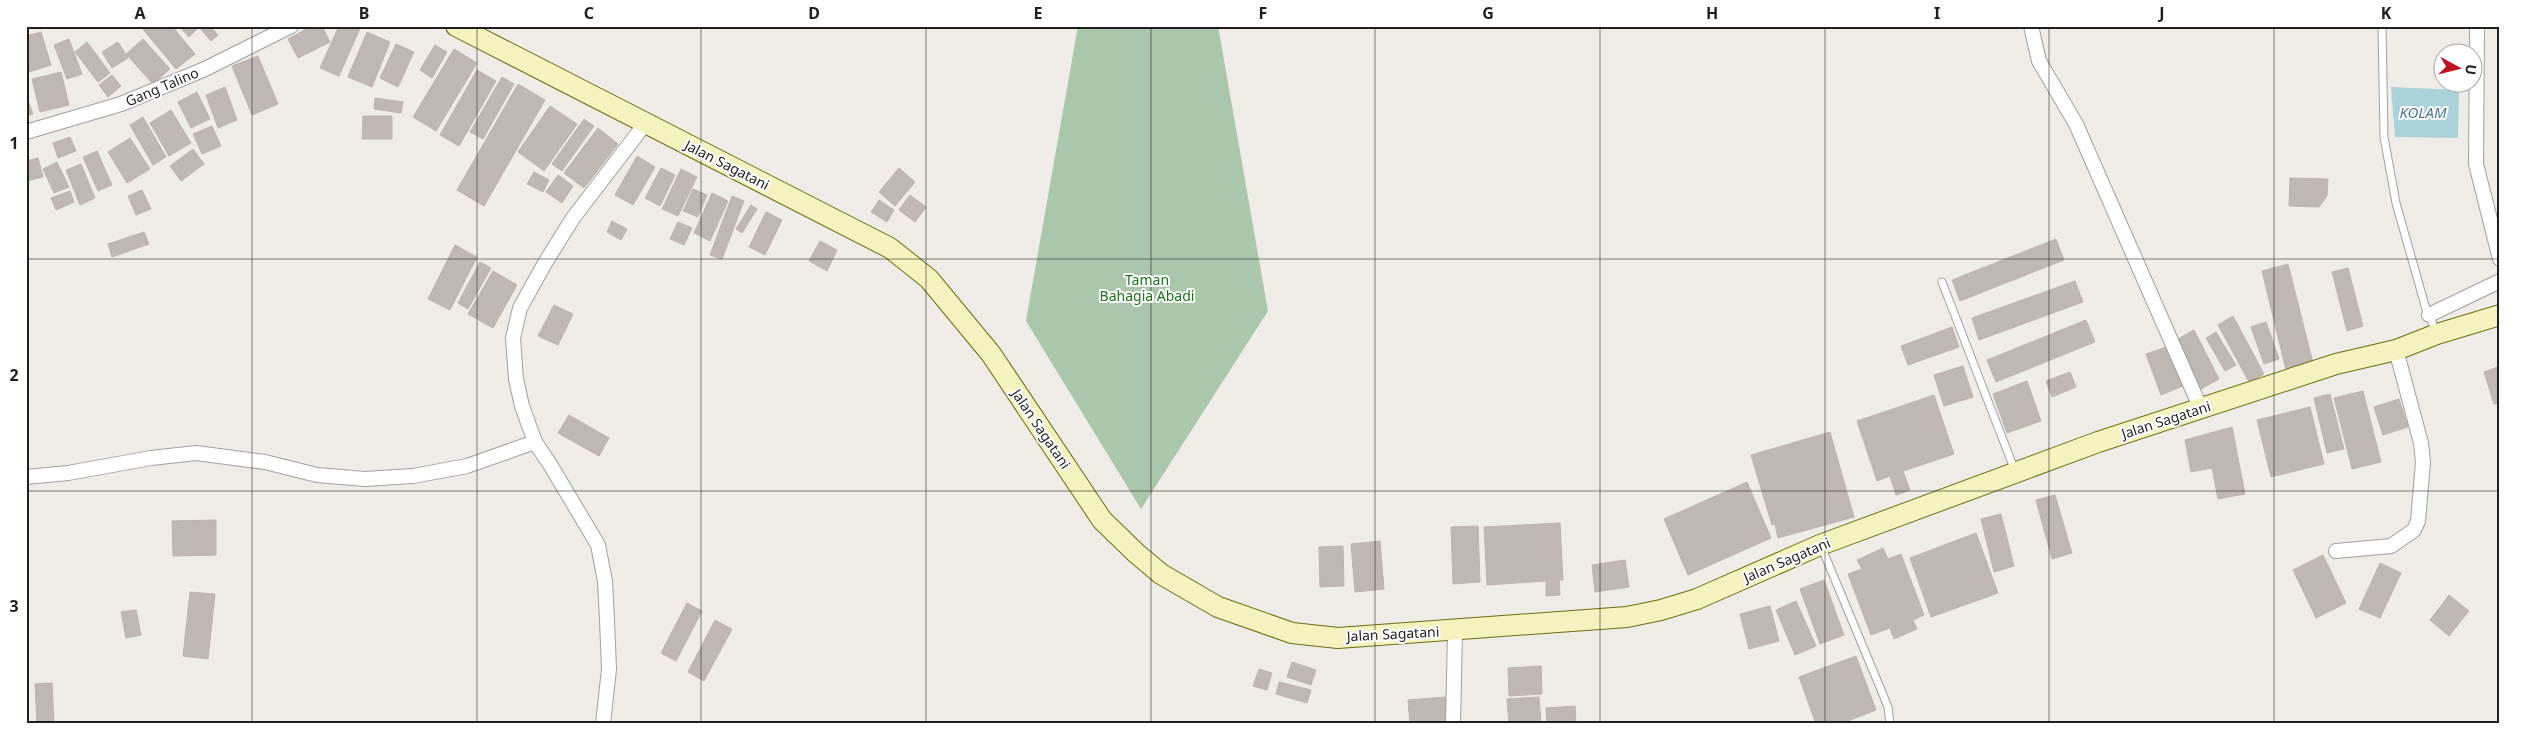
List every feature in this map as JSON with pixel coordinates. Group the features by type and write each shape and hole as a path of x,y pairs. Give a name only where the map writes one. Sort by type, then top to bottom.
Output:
{"street":[{"name":"Gang Talino","path":"26,132 121,104 205,69 291,26"},
{"name":"Jalan Sagatani","path":"456,26 890,248 929,279 991,354 1102,520 1161,574 1218,607 1292,632 1315,636 1338,638 1455,631 1626,617 1661,610 1697,599 1820,545 2098,442 2336,364 2396,350 2437,334 2500,314"},
{"path":"2031,26 2039,60 2076,124 2201,409"},
{"path":"2477,26 2476,164 2500,258"},
{"path":"603,724 608,670 607,620 605,581 598,545 551,466 534,442 522,406 516,379 513,338 520,308 574,218 645,124"},
{"path":"2429,315 2500,281"},
{"path":"2336,552 2391,546 2414,530 2418,521 2423,462 2421,443 2396,350"},
{"path":"26,476 68,473 151,458 196,453 265,462 317,475 365,479 413,476 467,466 534,442"},
{"path":"1453,724 1455,631"}],"lane":[{"path":"2382,26 2384,137 2396,203 2429,315 2437,334"},
{"path":"1942,282 2016,473"},
{"path":"1820,545 1888,708 1890,724"}],"green space":[{"name":"Taman Bahagia Abadi","path":"1078,26 1218,26 1268,311 1141,509 1026,321"}],"water":[{"name":"KOLAM","path":"2391,87 2434,89 2434,92 2459,92 2458,138 2395,137"}],"building":[{"path":"145,26 172,26 195,54 176,69 142,28"},
{"path":"179,26 194,26 197,29 189,37"},
{"path":"198,26 210,26 218,35 211,41"},
{"path":"312,26 322,26 330,42 298,58 288,39"},
{"path":"339,26 361,26 339,76 320,68"},
{"path":"41,32 51,65 29,72 26,62 26,36"},
{"path":"367,32 390,42 372,87 348,77"},
{"path":"69,39 82,74 67,79 54,45"},
{"path":"143,39 170,69 153,84 126,54"},
{"path":"87,42 110,73 98,82 75,52"},
{"path":"118,42 128,58 112,68 102,52"},
{"path":"396,44 414,52 398,87 380,78"},
{"path":"435,45 447,52 432,78 420,70"},
{"path":"454,49 477,63 436,131 413,117"},
{"path":"258,56 278,104 252,115 232,66"},
{"path":"477,70 496,81 459,146 440,135"},
{"path":"61,72 69,105 40,112 32,79"},
{"path":"112,75 121,86 108,97 99,85"},
{"path":"502,77 514,84 483,139 470,132"},
{"path":"518,84 545,100 484,206 457,190"},
{"path":"225,87 237,120 218,128 206,95"},
{"path":"197,92 210,119 191,128 178,102"},
{"path":"26,95 33,114 26,116"},
{"path":"375,98 403,102 401,113 374,109"},
{"path":"550,106 577,124 544,171 518,152"},
{"path":"171,110 191,143 169,156 150,123"},
{"path":"363,116 392,116 392,139 362,139"},
{"path":"143,117 166,157 153,165 130,125"},
{"path":"584,119 594,126 562,171 552,164"},
{"path":"212,126 221,146 202,154 193,134"},
{"path":"598,128 618,144 584,188 564,173"},
{"path":"70,137 76,151 58,158 53,143"},
{"path":"130,138 150,169 127,183 108,152"},
{"path":"193,149 204,164 181,181 170,166"},
{"path":"97,151 112,185 98,191 83,157"},
{"path":"637,156 655,167 633,205 615,195"},
{"path":"38,158 43,177 26,181 26,161"},
{"path":"57,162 69,187 54,193 43,169"},
{"path":"81,164 95,198 80,205 66,170"},
{"path":"661,168 675,175 660,206 645,198"},
{"path":"899,168 915,182 895,206 879,192"},
{"path":"681,169 697,177 678,216 662,209"},
{"path":"534,172 549,180 543,192 527,184"},
{"path":"558,175 573,186 562,203 546,192"},
{"path":"2290,178 2328,179 2327,196 2319,207 2289,206"},
{"path":"693,189 707,195 698,217 683,211"},
{"path":"142,190 151,209 136,215 128,196"},
{"path":"70,191 74,202 56,210 51,198"},
{"path":"712,193 728,201 710,241 694,233"},
{"path":"910,195 926,207 915,222 899,210"},
{"path":"732,196 744,201 722,259 710,255"},
{"path":"879,200 894,210 887,222 871,212"},
{"path":"751,205 757,209 742,233 736,229"},
{"path":"766,212 782,220 765,255 749,247"},
{"path":"612,221 627,229 621,240 607,232"},
{"path":"678,222 692,228 684,245 670,239"},
{"path":"144,232 149,244 112,257 108,244"},
{"path":"2056,239 2064,260 1960,301 1952,280"},
{"path":"820,241 837,250 827,271 809,261"},
{"path":"455,245 477,257 450,310 428,299"},
{"path":"480,262 491,268 468,309 458,303"},
{"path":"2288,264 2314,367 2287,374 2262,271"},
{"path":"2348,268 2363,326 2347,331 2332,272"},
{"path":"493,271 517,285 493,328 468,314"},
{"path":"2075,281 2083,302 1979,340 1972,318"},
{"path":"554,305 573,314 558,345 538,336"},
{"path":"2233,316 2264,374 2249,382 2218,325"},
{"path":"2086,320 2095,342 1996,382 1987,360"},
{"path":"2266,322 2279,359 2264,364 2251,327"},
{"path":"1952,327 1959,347 1908,365 1901,346"},
{"path":"2194,330 2219,379 2201,389 2176,340"},
{"path":"2216,332 2236,365 2225,371 2206,338"},
{"path":"2169,346 2183,386 2161,395 2146,354"},
{"path":"1963,366 1973,397 1944,406 1934,375"},
{"path":"2500,366 2500,403 2494,404 2484,372"},
{"path":"2070,372 2076,387 2052,397 2046,381"},
{"path":"2027,381 2041,421 2007,433 1993,394"},
{"path":"2363,391 2381,462 2352,469 2334,398"},
{"path":"2330,394 2344,449 2327,453 2314,398"},
{"path":"1934,395 1954,454 1903,471 1910,490 1896,495 1890,476 1877,481 1857,421"},
{"path":"2399,399 2408,427 2383,435 2374,407"},
{"path":"2310,407 2324,464 2271,477 2257,420"},
{"path":"569,415 609,438 599,456 558,433"},
{"path":"2232,427 2245,494 2218,499 2212,468 2191,472 2185,440"},
{"path":"1830,432 1854,517 1778,538 1775,524 1772,525 1751,455"},
{"path":"1747,482 1771,538 1688,575 1664,519"},
{"path":"2055,495 2072,553 2052,559 2036,500"},
{"path":"2001,514 2014,566 1994,572 1981,519"},
{"path":"216,520 216,555 173,556 172,521"},
{"path":"1560,523 1563,580 1559,580 1560,595 1546,596 1546,581 1487,585 1484,527"},
{"path":"1478,526 1480,582 1453,584 1451,527"},
{"path":"1976,533 1998,593 1931,617 1910,558"},
{"path":"1380,541 1384,589 1355,592 1351,544"},
{"path":"1343,546 1344,586 1320,587 1319,547"},
{"path":"1883,548 1888,559 1901,554 1924,615 1913,620 1917,629 1894,639 1890,628 1871,635 1848,574 1862,569 1857,560"},
{"path":"2323,555 2346,603 2316,618 2293,570"},
{"path":"1625,560 1629,587 1595,592 1592,565"},
{"path":"2380,563 2401,573 2380,618 2359,609"},
{"path":"1824,580 1844,635 1820,644 1800,589"},
{"path":"190,592 215,594 208,659 183,656"},
{"path":"2449,595 2469,611 2449,636 2430,620"},
{"path":"1796,601 1816,646 1795,655 1776,610"},
{"path":"687,603 702,611 676,661 661,653"},
{"path":"1770,606 1779,641 1749,649 1740,614"},
{"path":"136,610 141,635 126,638 121,612"},
{"path":"715,620 732,629 704,681 688,672"},
{"path":"1856,656 1876,710 1840,724 1816,724 1799,677"},
{"path":"1292,662 1316,670 1311,685 1287,677"},
{"path":"1541,666 1542,694 1509,696 1508,668"},
{"path":"1259,669 1272,673 1267,690 1253,686"},
{"path":"1279,682 1311,690 1307,703 1276,694"},
{"path":"52,683 54,724 37,724 35,684"},
{"path":"1445,697 1447,724 1410,724 1408,700"},
{"path":"1539,697 1541,724 1509,724 1507,699"},
{"path":"1575,706 1576,724 1547,724 1546,708"}]}
